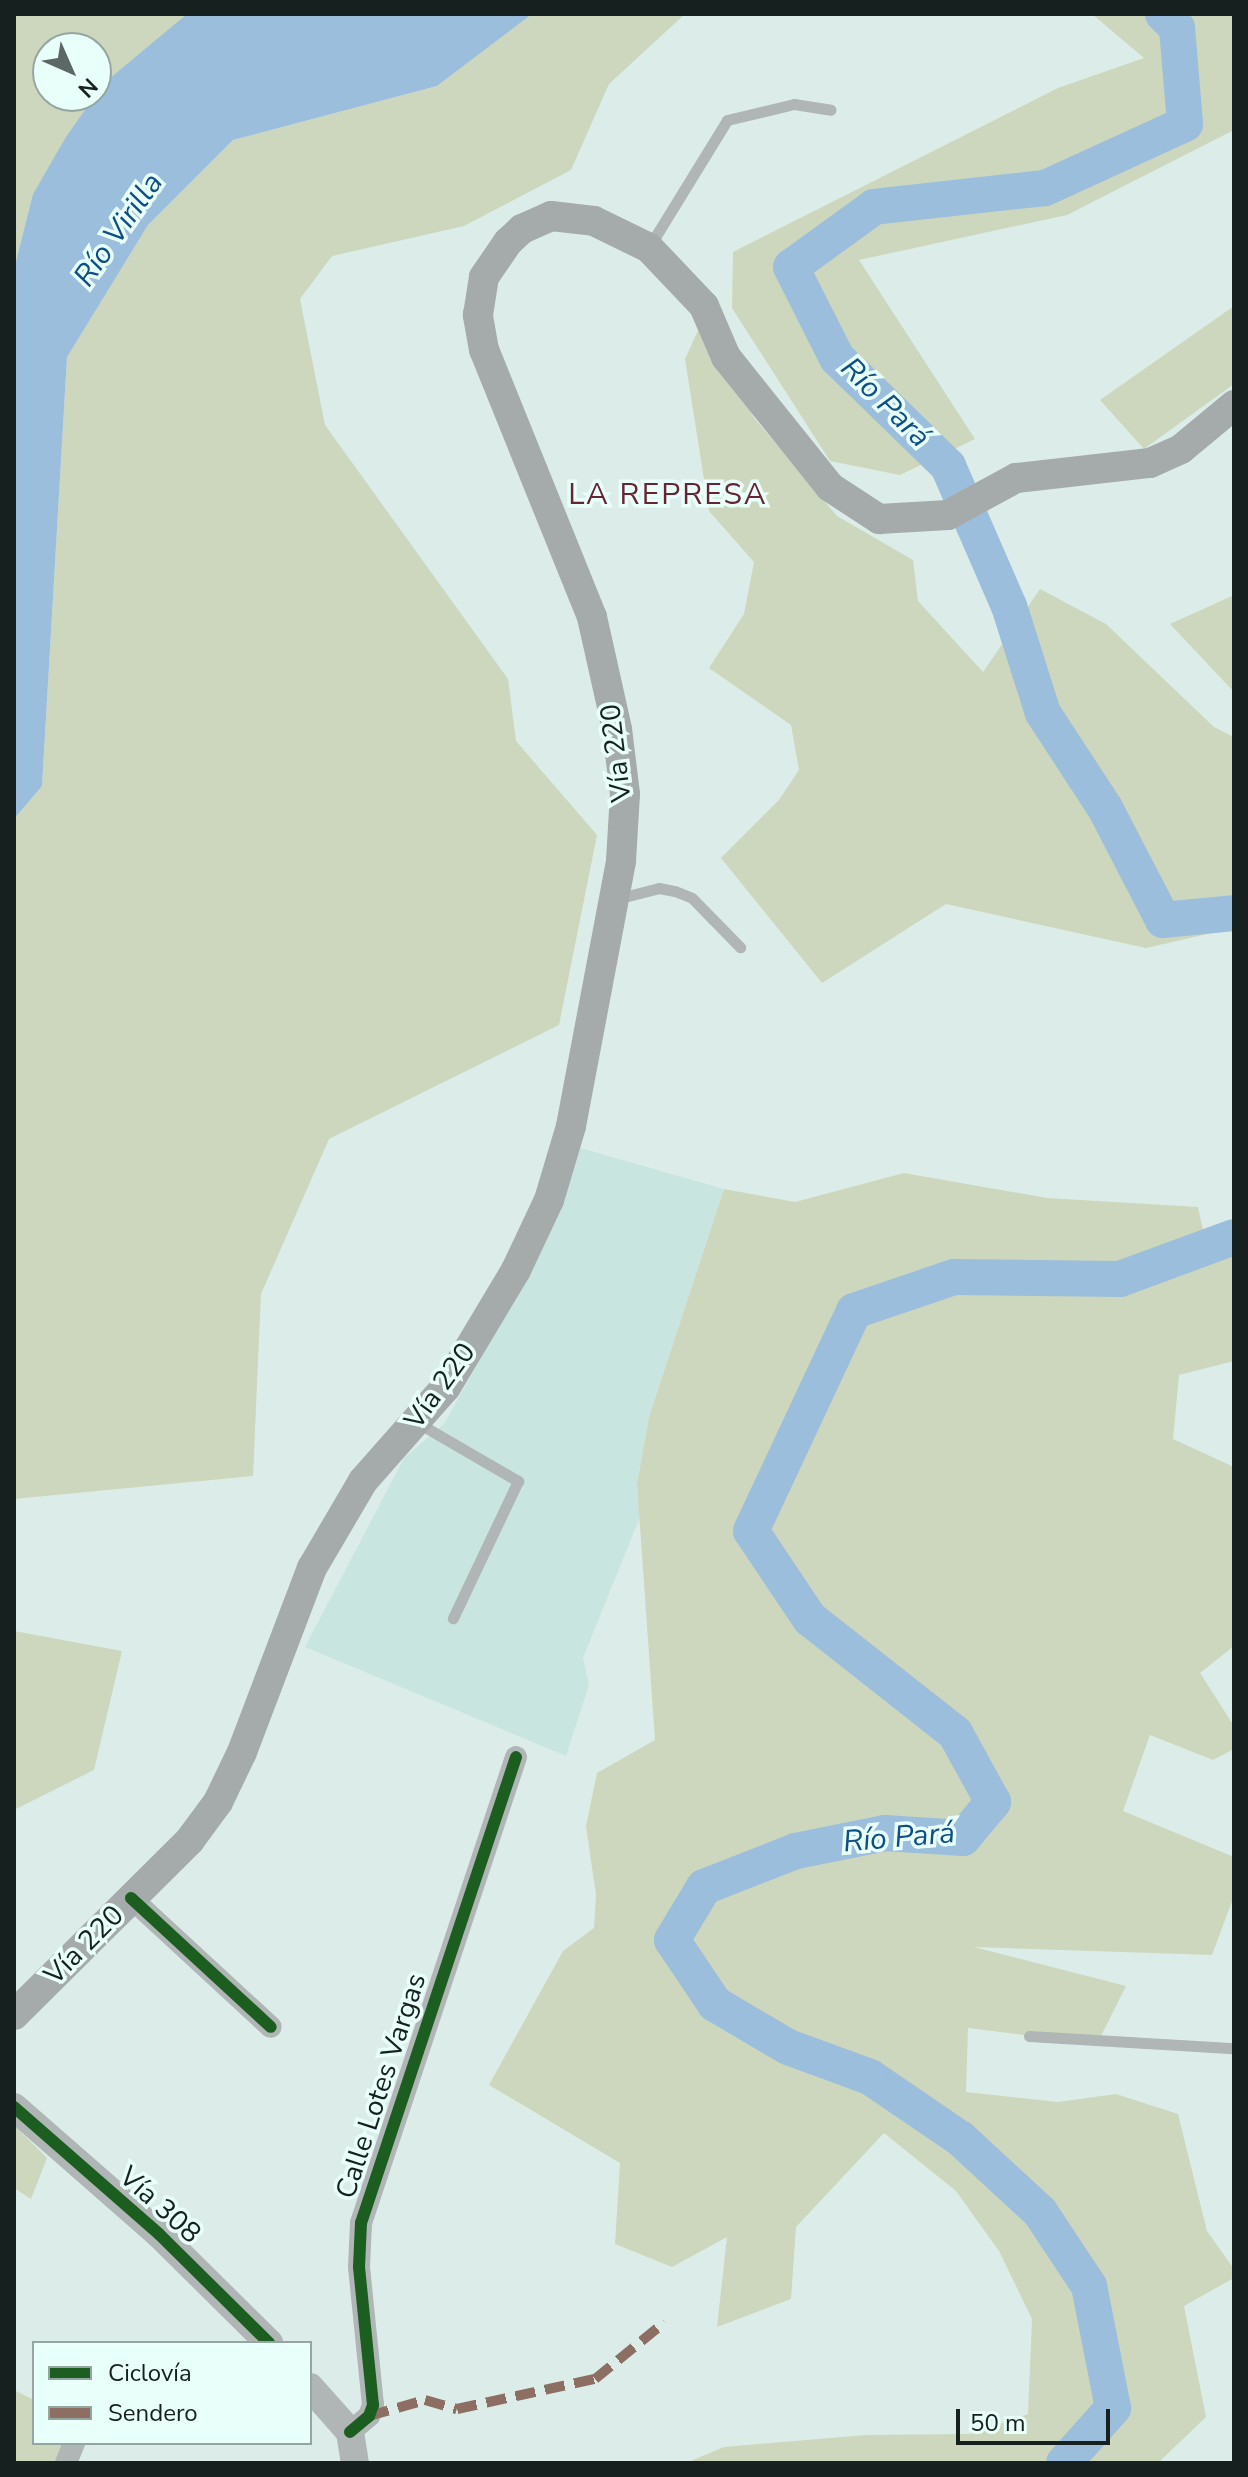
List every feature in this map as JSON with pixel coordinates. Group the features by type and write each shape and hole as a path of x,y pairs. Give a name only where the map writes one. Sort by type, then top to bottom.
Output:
{"main road":[{"name":"Vía 220","path":"14,2015 190,1840 218,1802 242,1752 312,1568 363,1481 446,1387 516,1270 549,1200 591,1036 614,899 625,794 617,729 592,617 551,509 505,410 478,315 484,277 508,242 522,229 551,216 594,221 649,248 704,306 726,357 830,487 879,519 948,515 1016,478 1077,468 1150,463 1181,449 1234,405"}],"street":[{"name":"Calle Lotes Vargas","path":"350,2432 369,2416 373,2405 359,2267 361,2223 516,1757"},
{"path":"131,1898 271,2027"},
{"name":"Vía 308","path":"14,2107 159,2234 267,2341"},
{"path":"312,2389 350,2432 355,2463"}],"lane":[{"path":"649,248 727,120 794,104 831,110"},
{"path":"614,899 659,888 675,891 692,898 740,947"},
{"path":"416,1422 518,1481 453,1618"},
{"path":"1029,2036 1234,2048"}],"shaded area":[{"path":"14,14 187,14 112,80 112,32 32,32 32,112 84,112 33,194 14,273"},
{"path":"532,14 685,14 609,84 571,170 464,226 332,256 300,299 325,425 508,679 516,741 597,835 559,1025 329,1139 261,1294 253,1476 14,1499 14,819 42,786 67,356 148,225 233,140 437,86"},
{"path":"1092,14 1234,14 1234,130 1067,215 859,260 975,439 900,475 830,461 732,308 733,252 1058,88 1144,58"},
{"path":"1234,306 1234,384 1144,449 1100,400"},
{"path":"700,326 755,419 837,516 913,560 918,601 983,672 1040,589 1106,624 1214,727 1234,737 1234,928 1146,948 946,904 822,983 721,858 779,800 799,770 791,725 709,668 744,614 754,562 709,511 685,359"},
{"path":"1234,595 1234,692 1170,624"},
{"path":"577,1147 724,1189 649,1417 637,1484 640,1517 583,1658 589,1685 566,1756 305,1647 404,1458 444,1424 483,1354"},
{"path":"904,1173 1047,1198 1198,1207 1209,1257 1234,1240 1234,1361 1179,1375 1173,1439 1234,1467 1234,1646 1200,1673 1234,1726 1234,1749 1213,1760 1150,1735 1123,1811 1234,1857 1234,1896 1212,1955 974,1947 1126,1986 1097,2044 968,2028 966,2092 1058,2102 1116,2094 1178,2114 1207,2231 1234,2269 1234,2278 1184,2306 1206,2417 1158,2463 686,2463 724,2447 866,2435 970,2434 1028,2414 1032,2319 999,2251 956,2191 884,2133 796,2227 791,2299 717,2327 727,2237 672,2267 615,2244 620,2163 489,2085 563,1951 594,1928 596,1895 586,1826 597,1773 655,1740 637,1484 649,1417 724,1189 795,1202"},
{"path":"14,1631 122,1651 94,1770 14,1810"},
{"path":"14,2125 47,2158 31,2199 14,2188"},
{"path":"14,2390 32,2399 32,2445 63,2445 57,2463 14,2463"}],"water":[{"name":"Río Virilla","path":"187,14 532,14 437,86 233,140 148,225 67,357 42,786 14,819 14,270 33,194 83,112 112,112 112,76"}],"waterway":[{"name":"Río Pará","path":"1163,14 1177,28 1185,124 1045,188 874,207 791,267 837,358 948,466 1009,606 1043,713 1105,808 1163,920 1234,913"},
{"name":"Río Pará","path":"1064,2463 1113,2408 1089,2286 1040,2212 961,2139 870,2077 788,2047 715,2004 672,1940 704,1887 796,1851 885,1833 963,1838 993,1802 955,1733 810,1619 751,1531 854,1311 954,1277 1120,1279 1234,1237"}],"marked path":[{"path":"369,2416 425,2400 457,2409 595,2379 665,2322"}],"cycle path":[{"path":"350,2432 369,2416 373,2405 359,2267 361,2223 516,1757"},
{"path":"131,1898 271,2027"},
{"path":"14,2107 159,2234 267,2341"}],"district":[{"name":"LA REPRESA","path":"668,495"}]}
